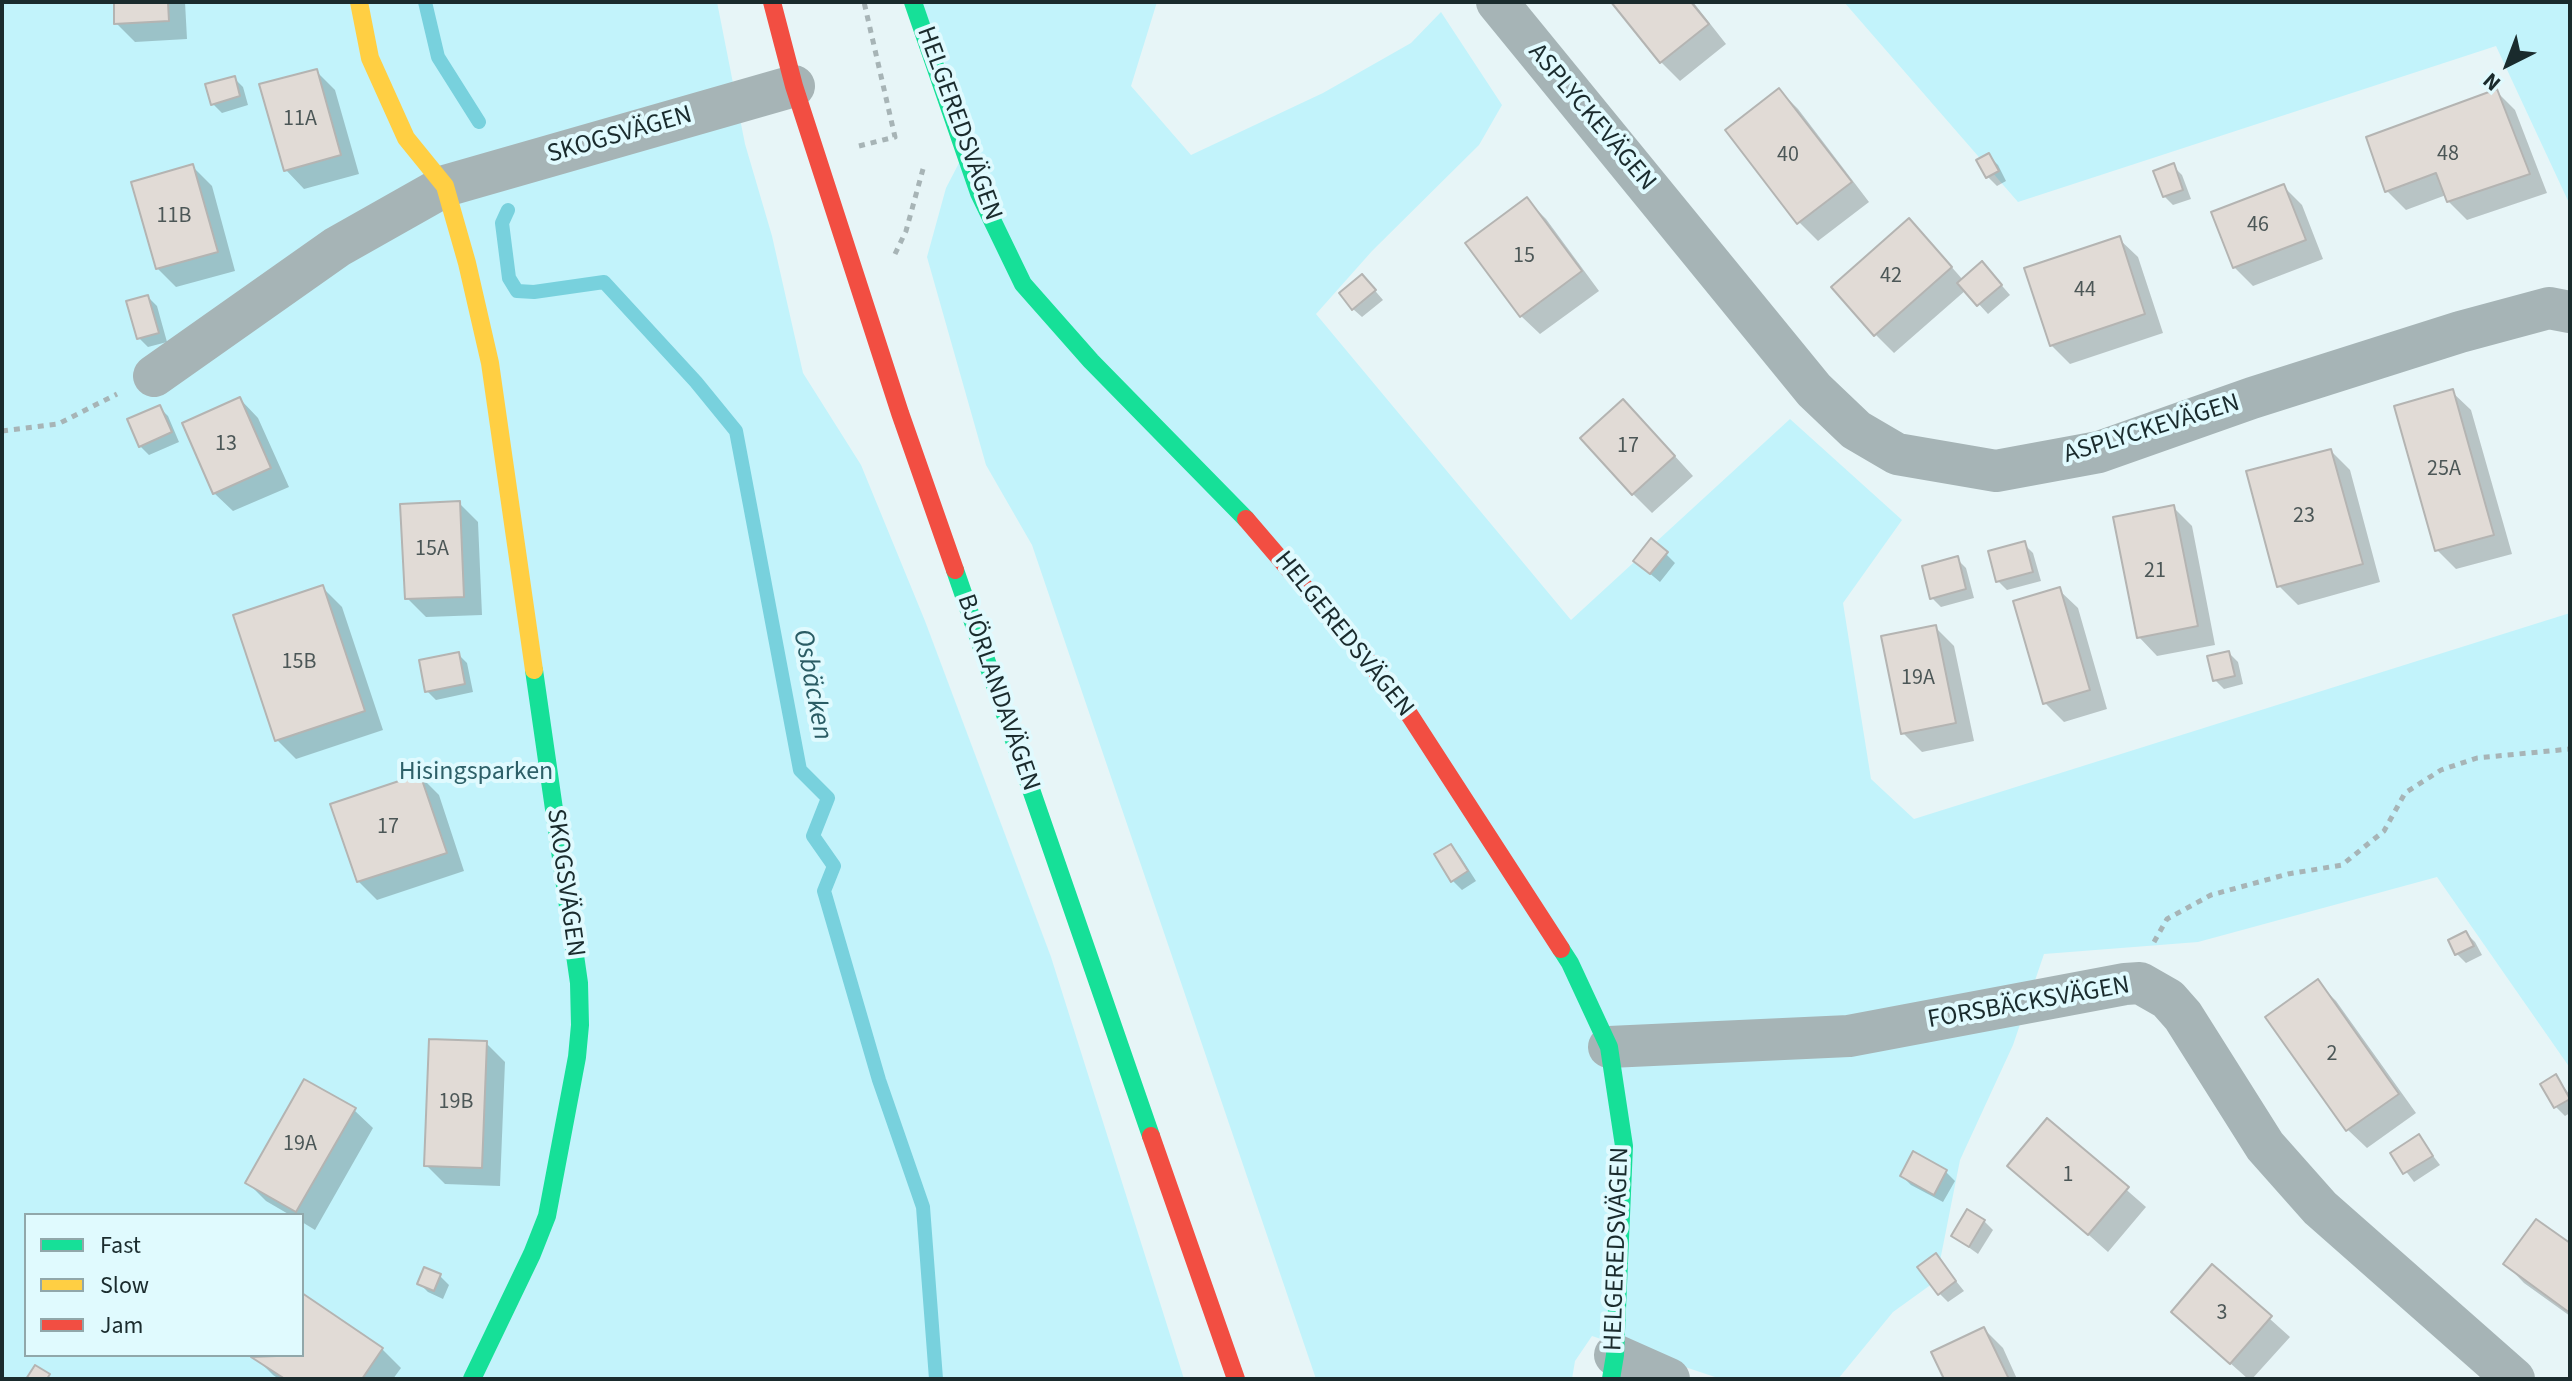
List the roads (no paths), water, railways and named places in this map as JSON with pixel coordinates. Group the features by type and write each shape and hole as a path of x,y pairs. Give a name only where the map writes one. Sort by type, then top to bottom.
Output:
{"street":[{"name":"SKOGSVÄGEN","path":"359,2 370,58 406,138 445,186 490,363 579,983 580,1025 547,1216 472,1379"},
{"name":"BJÖRLANDAVÄGEN","path":"772,2 794,86 959,585 1236,1379"},
{"name":"HELGEREDSVÄGEN","path":"913,2 979,193 1023,284 1091,361 1258,531 1396,694 1570,963 1609,1047 1624,1146 1613,1367"},
{"name":"ASPLYCKEVÄGEN","path":"1497,2 1814,390 1856,430 1897,454 1996,471 2099,452 2252,398 2460,332 2549,308 2570,312"},
{"name":"SKOGSVÄGEN","path":"154,376 337,247 445,186 794,86"},
{"name":"FORSBÄCKSVÄGEN","path":"1609,1047 1849,1036 2140,983 2168,999 2183,1016 2265,1146 2320,1208 2514,1379"},
{"path":"1613,1367 1669,1379"}],"waterway":[{"name":"Osbäcken","path":"425,2 438,57 479,122"},
{"name":"Osbäcken","path":"508,210 502,223 509,278 517,291 534,292 604,282 696,382 736,431 800,770 828,798 813,836 834,866 824,891 879,1080 923,1207 936,1379"}],"park label":[{"name":"Hisingsparken","path":"476,773"}]}
